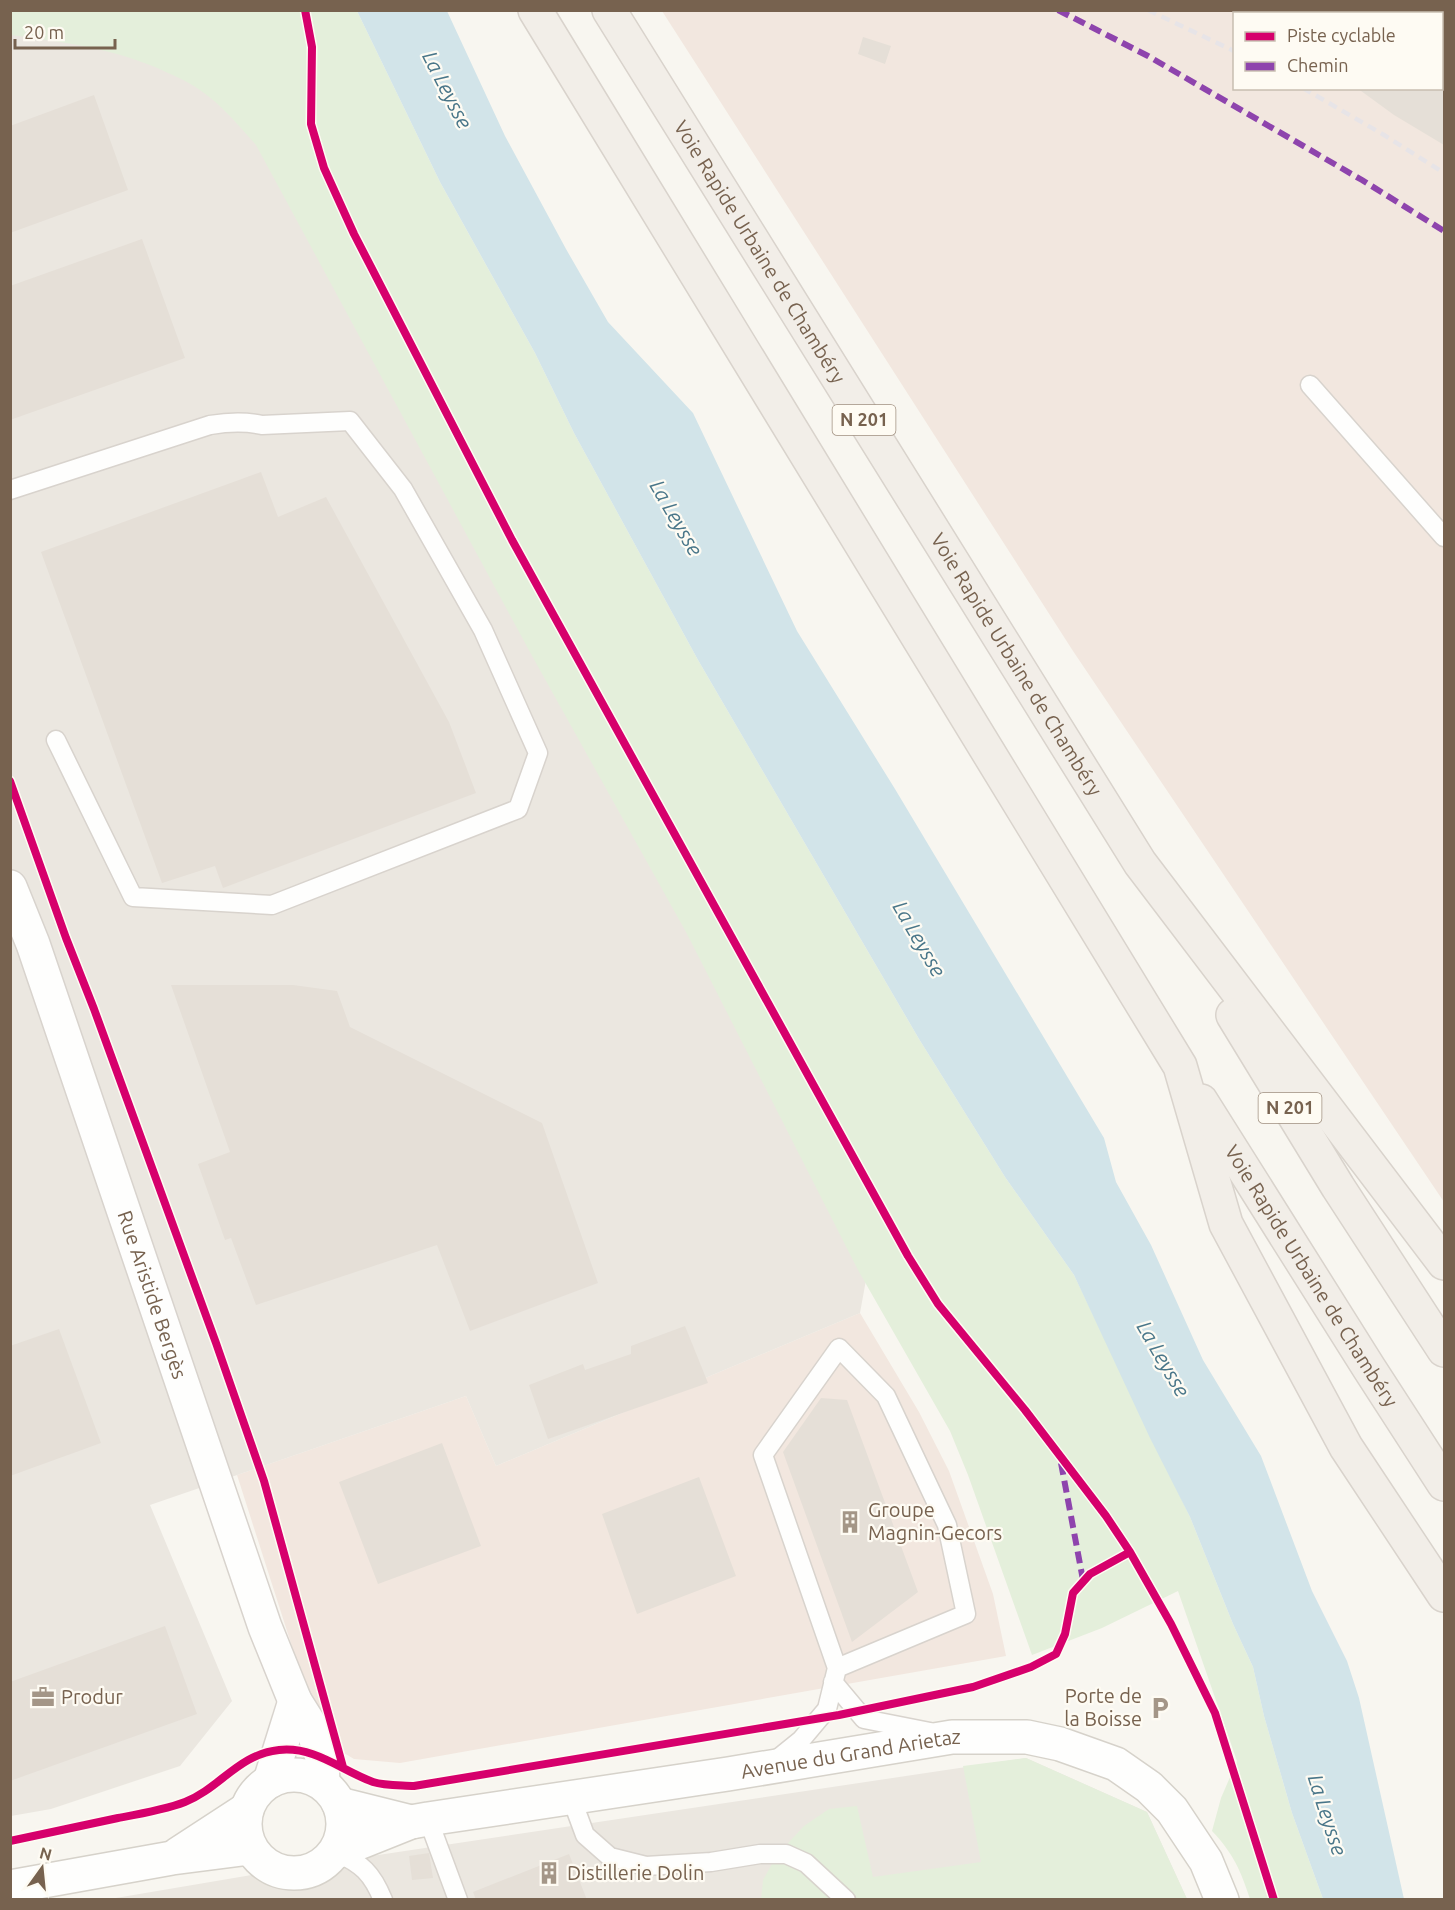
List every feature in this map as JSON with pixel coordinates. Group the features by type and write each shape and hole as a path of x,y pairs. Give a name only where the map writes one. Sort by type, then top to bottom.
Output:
{"highway":[{"path":"535,10 1180,1066 1226,1224 1346,1447 1444,1595"},
{"name":"Voie Rapide Urbaine de Chambéry","path":"609,10 1140,863"},
{"path":"1140,863 1444,1263"},
{"name":"N 201","path":"1140,863 1332,1177 1444,1350"},
{"name":"Voie Rapide Urbaine de Chambéry","path":"1180,1066 1444,1484"},
{"path":"1408,1542 1444,1616"}],"main road":[{"name":"Rue Aristide Bergès","path":"10,887 33,944 265,1627 295,1701 312,1728 331,1794"},
{"path":"270,1781 295,1701"},
{"name":"Avenue du Grand Arietaz","path":"336,1852 419,1821 767,1768 952,1737 1027,1737 1060,1744 1116,1764 1149,1787 1172,1810 1206,1861 1222,1899"},
{"path":"285,1775 301,1775 331,1794 344,1820 343,1837 336,1852 324,1864 309,1872 292,1874 268,1866 250,1848 245,1833 247,1809 258,1790 270,1781 285,1775"},
{"name":"Avenue du Grand Arietaz","path":"331,1794 419,1821"},
{"path":"172,1857 247,1809"},
{"path":"10,1887 172,1857 250,1848"}],"lane":[{"path":"1310,385 1444,537"},
{"path":"10,490 210,425 249,422 262,426 350,421 403,489 483,630 538,753 518,809 272,905 133,897 56,740"},
{"path":"835,1675 966,1614 947,1524 886,1396 840,1348 764,1455 835,1675 864,1719 952,1737"},
{"path":"767,1768 801,1740 827,1708 835,1675"},
{"path":"572,1797 585,1835 610,1857 646,1866 711,1862 760,1854 786,1854 806,1863 846,1899"},
{"path":"419,1821 458,1899"},
{"path":"336,1852 355,1861 375,1880 383,1899"}],"shaded area":[{"path":"11,11 241,11 872,1247 860,1313 496,1466 466,1396 150,1505 232,1701 180,1766 51,1809 11,1816"},
{"path":"662,11 1444,11 1444,1202 1073,651"},
{"path":"860,1313 919,1412 949,1471 993,1594 1006,1656 400,1763 354,1759 322,1740 237,1475 466,1396 496,1466"},
{"path":"1026,1758 1147,1812 1187,1899 104,1900 298,1867"}],"green space":[{"path":"11,11 357,11 440,182 535,353 574,433 698,660 919,1039 1005,1177 1074,1275 1190,1517 1253,1667 1264,1716 1292,1813 1323,1899 1250,1899 1236,1863 1212,1831 1221,1798 1237,1761 1178,1591 1102,1628 1032,1655 950,1431 858,1270 686,932 531,654 256,145 216,102 189,83 155,67 119,55 84,46 11,35"},
{"path":"1026,1758 1147,1812 1187,1899 761,1900 763,1880 777,1855 804,1826 829,1809 857,1806 873,1877 981,1862 963,1766"}],"water":[{"name":"La Leysse","path":"357,11 447,11 505,136 608,322 693,413 797,631 895,789 1104,1138 1116,1182 1151,1245 1203,1360 1261,1456 1312,1591 1347,1661 1359,1698 1404,1899 1323,1899 1292,1813 1264,1716 1253,1667 1190,1517 1150,1438 1074,1275 1005,1177 919,1039 698,660 574,433 535,353 440,182"}],"building":[{"path":"863,37 891,46 885,64 858,54"},
{"path":"1444,64 1444,145 1394,115 1360,90 1443,90"},
{"path":"94,95 128,190 10,233 10,126"},
{"path":"142,239 185,358 10,420 10,286"},
{"path":"261,472 278,517 326,497 449,722 476,793 223,888 215,866 162,883 41,552"},
{"path":"171,985 293,985 337,991 350,1027 542,1123 598,1283 470,1331 437,1245 256,1305 231,1238 225,1240 198,1164 230,1152"},
{"path":"685,1326 708,1383 548,1439 529,1385 583,1364 585,1370 631,1354 631,1346"},
{"path":"59,1329 101,1443 10,1476 10,1346"},
{"name":"Groupe Magnin-Gecors","path":"821,1398 847,1400 918,1592 852,1642 783,1452"},
{"path":"442,1443 481,1546 378,1584 339,1482"},
{"path":"699,1477 736,1576 637,1614 602,1514"},
{"path":"165,1626 197,1714 10,1781 10,1682"},
{"path":"429,1853 433,1878 412,1880 409,1856"},
{"name":"Distillerie Dolin","path":"569,1854 587,1900 476,1900 473,1892"}],"railway":[{"path":"1148,10 1233,51"},
{"path":"1306,90 1444,173"}],"marked path":[{"path":"1058,10 1148,56 1362,180 1444,231"},
{"path":"1061,1463 1083,1580"}],"cycle path":[{"path":"305,10 312,47 311,124 324,168 354,234 512,540 908,1256 938,1304 1025,1410 1106,1516 1130,1552 1171,1624 1215,1713 1274,1900"},
{"path":"10,781 216,1343 264,1481 343,1767"},
{"path":"10,1841 177,1805 209,1789 252,1758 279,1750 316,1755 378,1783 414,1786 839,1715 973,1687 1031,1667 1056,1654 1065,1634 1073,1593 1090,1574 1130,1552"}],"place":[{"name":"Groupe Magnin-Gecors","path":"850,1522"},
{"name":"Produr","path":"43,1697"},
{"name":"Porte de la Boisse","path":"1160,1708"},
{"name":"Distillerie Dolin","path":"549,1873"}]}
